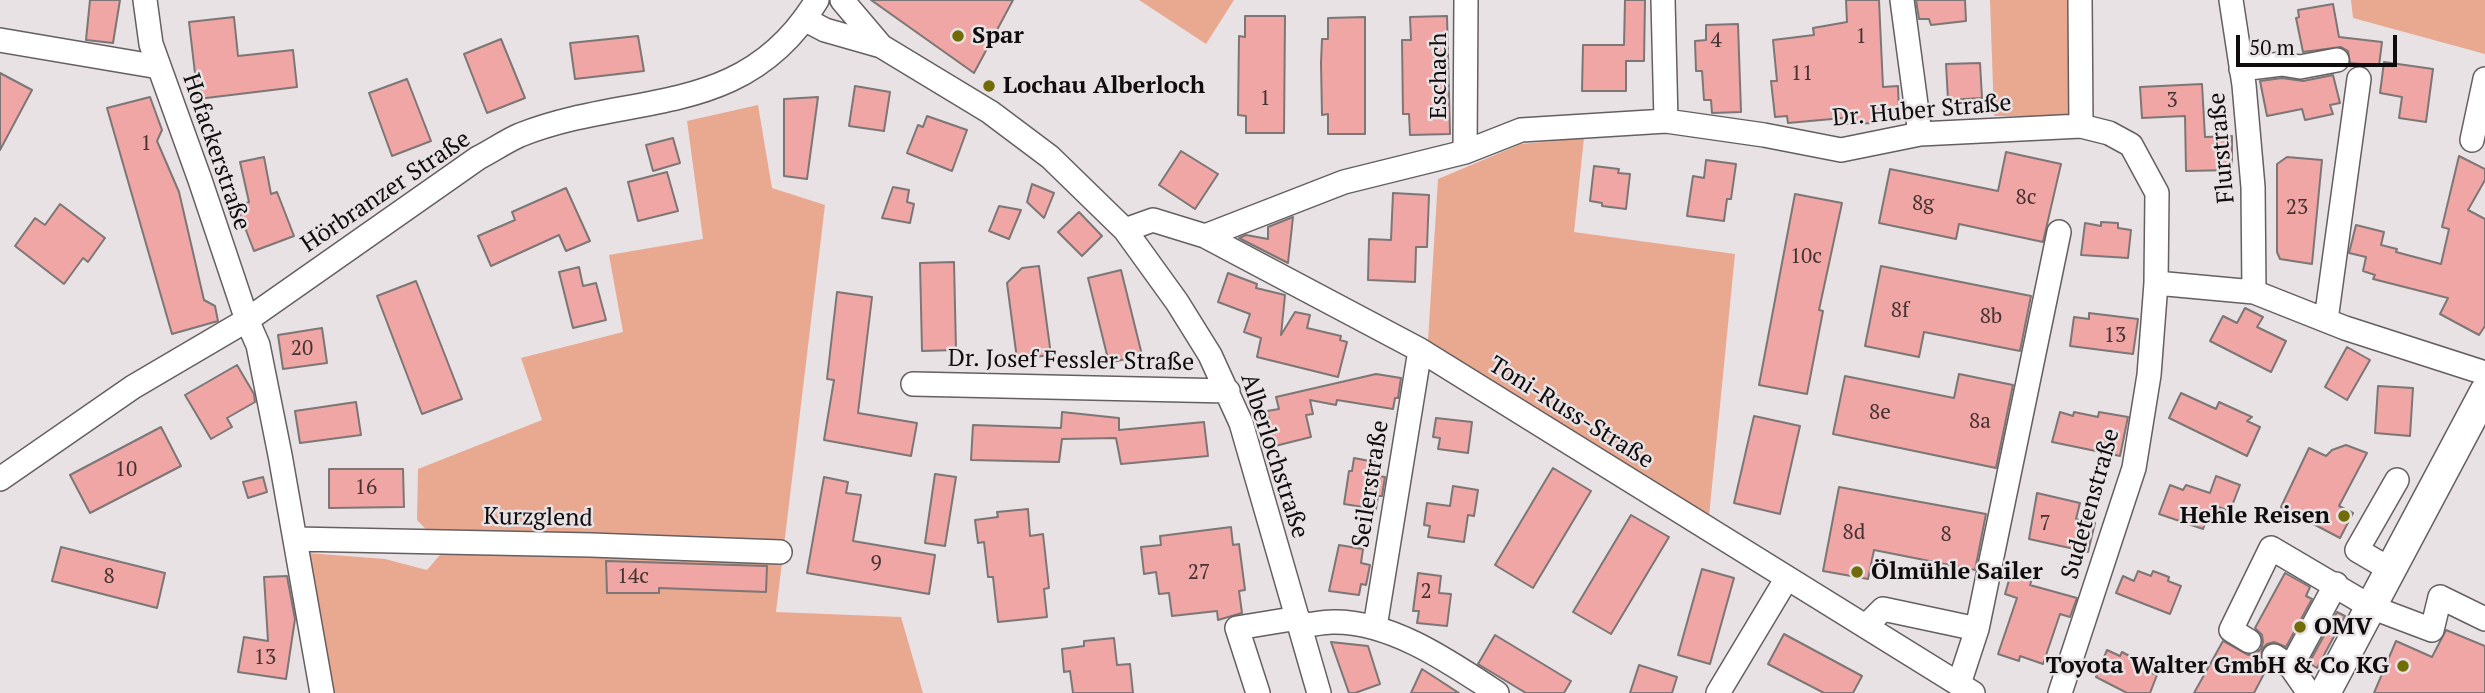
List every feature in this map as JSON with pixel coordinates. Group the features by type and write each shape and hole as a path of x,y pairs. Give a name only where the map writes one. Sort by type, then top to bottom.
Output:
{"main road":[{"path":"2325,693 2485,392"}],"street":[{"name":"Hofackerstraße","path":"145,0 151,44 247,320"},
{"name":"Hörbranzer Straße","path":"0,479 133,387 247,320 470,164 519,135 565,121 669,102 707,91 735,78 781,45 817,0"},
{"name":"Alberlochstraße","path":"842,0 881,46"},
{"name":"Eschach","path":"1465,152 1466,0"},
{"path":"1664,0 1667,121"},
{"path":"1902,0 1920,134"},
{"path":"2080,0 2081,126"},
{"name":"Flurstraße","path":"2231,0 2253,187 2254,292"},
{"name":"Alberlochstraße","path":"804,19 825,30 881,46 990,112 1050,157 1125,230 1189,321 1228,391 1241,423 1319,693"},
{"path":"0,40 159,67"},
{"path":"2241,69 2282,64 2300,67 2337,60"},
{"path":"2326,320 2359,79"},
{"path":"2472,140 2485,79"},
{"name":"Dr. Huber Straße","path":"1205,236 1344,182 1465,152 1521,130 1667,121 1764,135 1841,150 1920,134 2081,126 2109,133 2131,145 2157,193 2156,283"},
{"name":"Toni-Russ-Straße","path":"1125,230 1153,220 1205,236 1420,349 1966,689"},
{"path":"1966,689 2059,232"},
{"path":"2156,283 2254,292 2326,320 2485,373"},
{"name":"Sudetenstraße","path":"2060,693 2134,468 2150,375 2156,283"},
{"path":"247,320 258,345 322,693"},
{"name":"Seilerstraße","path":"1375,627 1420,349"},
{"name":"Dr. Josef Fessler Straße","path":"913,384 1228,391"},
{"path":"2391,570 2357,550 2397,480"},
{"name":"Kurzglend","path":"295,539 780,552"},
{"path":"2249,641 2231,630 2271,548 2371,607 2432,630 2440,597 2485,620"},
{"path":"1718,693 1787,578"},
{"path":"2309,693 2282,662 2336,584"},
{"path":"1866,626 1884,609 1977,629"},
{"path":"1258,693 1237,628 1299,622 1334,622 1375,627 1442,656 1497,693"}],"shaded area":[{"path":"1139,0 1234,0 1206,44"},
{"path":"1990,0 2077,0 2074,109 2067,117 1994,116"},
{"path":"2351,0 2485,0 2485,54 2353,18"},
{"path":"758,105 772,188 825,205 776,612 901,617 923,693 333,693 307,553 385,559 427,570 445,549 417,520 418,469 542,420 521,358 623,332 609,255 703,239 687,121"},
{"path":"1584,138 1574,232 1735,254 1709,516 1428,341 1438,179 1521,144"}],"building":[{"path":"90,0 120,0 113,43 86,40"},
{"name":"Spar","path":"871,0 1013,0 974,73"},
{"path":"1625,0 1645,0 1644,61 1626,61 1626,91 1582,91 1583,45 1624,45"},
{"path":"1846,0 1879,0 1883,87 1898,86 1899,112 1877,112 1877,123 1843,124 1843,118 1788,123 1787,116 1775,117 1771,81 1777,81 1773,40 1814,35 1813,28 1847,22"},
{"path":"1916,0 1965,0 1966,21 1931,25 1929,19 1919,19"},
{"path":"2333,4 2339,37 2382,42 2379,66 2350,63 2348,51 2341,47 2303,52 2296,18 2299,17 2298,10"},
{"path":"1245,16 1285,16 1284,133 1246,133 1246,116 1238,115 1239,36 1245,37"},
{"path":"1447,16 1450,134 1410,135 1409,114 1403,114 1402,40 1411,40 1410,17"},
{"path":"234,17 238,56 293,50 297,87 198,99 189,22"},
{"path":"1365,17 1365,134 1328,134 1328,114 1322,115 1321,63 1322,39 1328,39 1328,18"},
{"path":"1738,24 1741,112 1712,113 1711,100 1704,100 1702,71 1696,71 1695,41 1706,40 1706,25"},
{"path":"638,36 644,71 575,79 570,43"},
{"path":"501,39 525,98 487,113 464,54"},
{"path":"2384,62 2433,69 2426,122 2399,118 2402,97 2380,93"},
{"path":"1980,63 1982,98 1948,100 1946,64"},
{"path":"0,73 32,90 0,150"},
{"path":"2333,75 2340,103 2330,105 2333,114 2305,120 2302,109 2267,116 2260,81 2282,78 2303,81"},
{"path":"407,79 431,141 392,156 369,93"},
{"path":"2202,84 2205,137 2232,136 2232,170 2186,171 2185,116 2142,118 2140,87"},
{"path":"855,86 890,92 884,131 849,126"},
{"path":"150,97 162,130 157,141 179,192 204,300 215,306 218,321 172,334 107,108"},
{"path":"818,97 807,179 784,176 784,99"},
{"path":"927,116 967,130 952,171 907,153 918,125 923,127"},
{"path":"673,138 680,163 653,171 646,145"},
{"path":"1181,151 1218,174 1195,209 1159,185"},
{"path":"2006,152 2061,164 2043,242 1959,224 1956,239 1879,223 1890,169 1998,191"},
{"path":"2459,156 2485,169 2485,180 2468,210 2485,219 2485,326 2479,335 2440,314 2448,298 2373,279 2375,275 2363,271 2366,257 2349,253 2356,225 2384,232 2381,245 2397,249 2396,252 2441,264 2449,229 2442,227"},
{"path":"264,157 271,194 277,192 294,236 254,251 237,207 249,202 240,162"},
{"path":"2287,157 2322,160 2312,264 2280,259 2277,252 2277,164"},
{"path":"1706,160 1736,164 1731,199 1727,199 1724,221 1687,216 1693,176 1704,178"},
{"path":"1594,166 1619,169 1618,173 1630,174 1626,209 1602,206 1602,203 1590,201"},
{"path":"667,172 678,211 638,221 628,182"},
{"path":"1032,184 1054,193 1044,218 1027,202"},
{"path":"893,187 909,190 907,202 914,204 910,223 882,218"},
{"path":"566,188 590,241 566,251 559,235 491,266 478,236 515,220 512,212"},
{"path":"1393,193 1429,195 1427,247 1416,247 1415,282 1368,280 1369,239 1391,240"},
{"path":"1795,194 1842,203 1819,310 1823,311 1807,394 1759,385"},
{"path":"60,204 105,238 88,262 83,258 64,284 15,246 35,218 45,225"},
{"path":"999,206 1021,210 1009,239 989,231"},
{"path":"1079,212 1102,236 1082,256 1058,232"},
{"path":"1293,217 1288,263 1239,238 1246,235 1268,239 1268,227"},
{"path":"2101,222 2118,223 2118,228 2131,230 2128,258 2081,255 2085,223 2101,226"},
{"path":"954,262 956,350 922,351 920,263"},
{"path":"1039,266 1051,355 1017,359 1007,283 1022,268"},
{"path":"1881,266 2031,296 2020,351 1924,332 1919,357 1865,346"},
{"path":"579,267 583,286 596,283 606,320 573,328 559,272"},
{"path":"1121,270 1142,355 1109,363 1088,278"},
{"path":"1228,273 1257,284 1256,288 1285,295 1281,335 1295,312 1310,315 1307,328 1341,336 1340,340 1347,342 1338,377 1257,357 1261,338 1244,332 1250,314 1218,302"},
{"path":"416,281 462,399 422,414 377,296"},
{"path":"837,292 872,297 858,413 917,423 911,456 824,440 834,380 827,379"},
{"path":"2245,308 2263,317 2257,327 2286,341 2271,372 2210,341 2223,316 2237,323"},
{"path":"2089,313 2138,319 2133,354 2070,346 2074,317 2089,319"},
{"path":"322,328 327,363 283,369 278,335"},
{"path":"2347,347 2370,360 2347,400 2325,387"},
{"path":"237,365 254,394 255,402 227,418 232,427 211,439 185,395"},
{"path":"1376,374 1401,378 1393,409 1337,400 1336,405 1310,400 1313,414 1306,415 1311,437 1275,446 1267,411 1279,409 1276,397"},
{"path":"1959,374 2013,385 1996,468 1833,434 1845,376 1954,398"},
{"path":"2378,386 2413,388 2410,436 2375,433"},
{"path":"2181,393 2216,409 2219,402 2252,417 2247,421 2260,427 2247,456 2169,418"},
{"path":"356,402 361,435 300,443 295,411"},
{"path":"1062,412 1119,418 1119,430 1204,422 1208,456 1121,464 1116,438 1062,439 1059,462 971,460 973,425 1061,428"},
{"path":"2060,412 2073,416 2074,412 2098,417 2099,412 2128,417 2120,456 2052,442"},
{"path":"1754,416 1800,426 1780,514 1734,503"},
{"path":"1436,418 1472,422 1468,453 1438,449 1440,438 1433,437"},
{"path":"161,427 181,466 90,513 70,475"},
{"path":"2346,445 2367,453 2339,506 2353,513 2340,538 2281,507 2309,448 2326,456 2332,450"},
{"path":"1354,458 1375,462 1373,475 1385,477 1382,496 1378,496 1376,509 1344,504 1349,471 1352,471"},
{"path":"1553,468 1591,491 1533,588 1495,565"},
{"path":"329,469 403,469 404,507 329,508"},
{"path":"935,474 956,477 945,546 925,543"},
{"path":"2216,476 2240,485 2230,511 2212,505 2203,529 2159,514 2170,485 2183,490 2186,485 2210,493"},
{"path":"263,477 267,492 248,498 243,482"},
{"path":"824,477 848,482 846,493 861,495 853,541 935,555 929,594 807,573"},
{"path":"1453,486 1478,490 1474,516 1468,515 1464,542 1428,537 1430,526 1424,525 1427,503 1450,506"},
{"path":"1839,487 1986,514 1975,570 1874,550 1868,579 1823,571"},
{"path":"2037,493 2080,503 2076,519 2095,523 2088,552 2029,539"},
{"path":"1028,509 1030,536 1043,534 1049,588 1044,589 1047,617 998,622 993,577 988,577 984,542 978,543 975,520 998,517 997,512"},
{"path":"1631,515 1669,537 1611,634 1573,612"},
{"path":"1231,527 1233,545 1239,544 1245,590 1239,591 1242,613 1218,620 1217,611 1172,616 1169,593 1159,594 1156,572 1144,574 1141,547 1161,545 1160,536"},
{"path":"1339,545 1363,549 1361,563 1370,565 1366,585 1361,584 1359,595 1329,591"},
{"path":"61,547 165,573 157,608 52,581"},
{"path":"606,561 767,566 766,592 659,588 659,593 607,593"},
{"path":"1702,569 1734,578 1710,664 1678,655"},
{"path":"2138,571 2151,576 2153,571 2169,577 2168,581 2181,586 2170,614 2116,593 2123,576 2134,581"},
{"path":"1418,573 1441,576 1439,593 1451,594 1447,626 1417,623 1419,611 1413,611"},
{"path":"2011,573 2032,579 2030,585 2077,598 2070,617 2060,614 2043,664 2020,656 2019,661 1998,654 2017,598 2005,594"},
{"path":"2285,573 2310,587 2306,596 2312,599 2286,647 2274,642 2262,649 2261,662 2267,668 2254,693 2194,693 2223,641 2248,655 2261,649 2262,635 2255,628"},
{"path":"287,576 295,619 286,679 238,672 244,637 268,641 264,577"},
{"path":"2337,612 2345,616 2317,668 2309,663"},
{"path":"2446,630 2485,646 2485,693 2374,693 2396,641 2432,657"},
{"path":"1784,634 1862,676 1853,693 1824,693 1768,664"},
{"path":"1495,635 1571,681 1564,693 1526,693 1478,664"},
{"path":"1114,638 1117,665 1130,664 1133,693 1073,693 1070,671 1064,672 1062,649 1084,646 1084,641"},
{"path":"1331,642 1368,646 1380,684 1349,693"},
{"path":"2107,650 2120,656 2122,652 2157,675 2150,693 2127,693 2096,677"},
{"path":"1639,665 1677,677 1672,693 1630,693"},
{"path":"1422,669 1459,693 1411,693"}],"place":[{"name":"Spar","path":"958,36"},
{"name":"Lochau Alberloch","path":"989,86"},
{"name":"Hehle Reisen","path":"2344,516"},
{"name":"Ölmühle Sailer","path":"1857,572"},
{"name":"OMV","path":"2300,627"},
{"name":"Toyota Walter GmbH & Co KG","path":"2403,666"}]}
